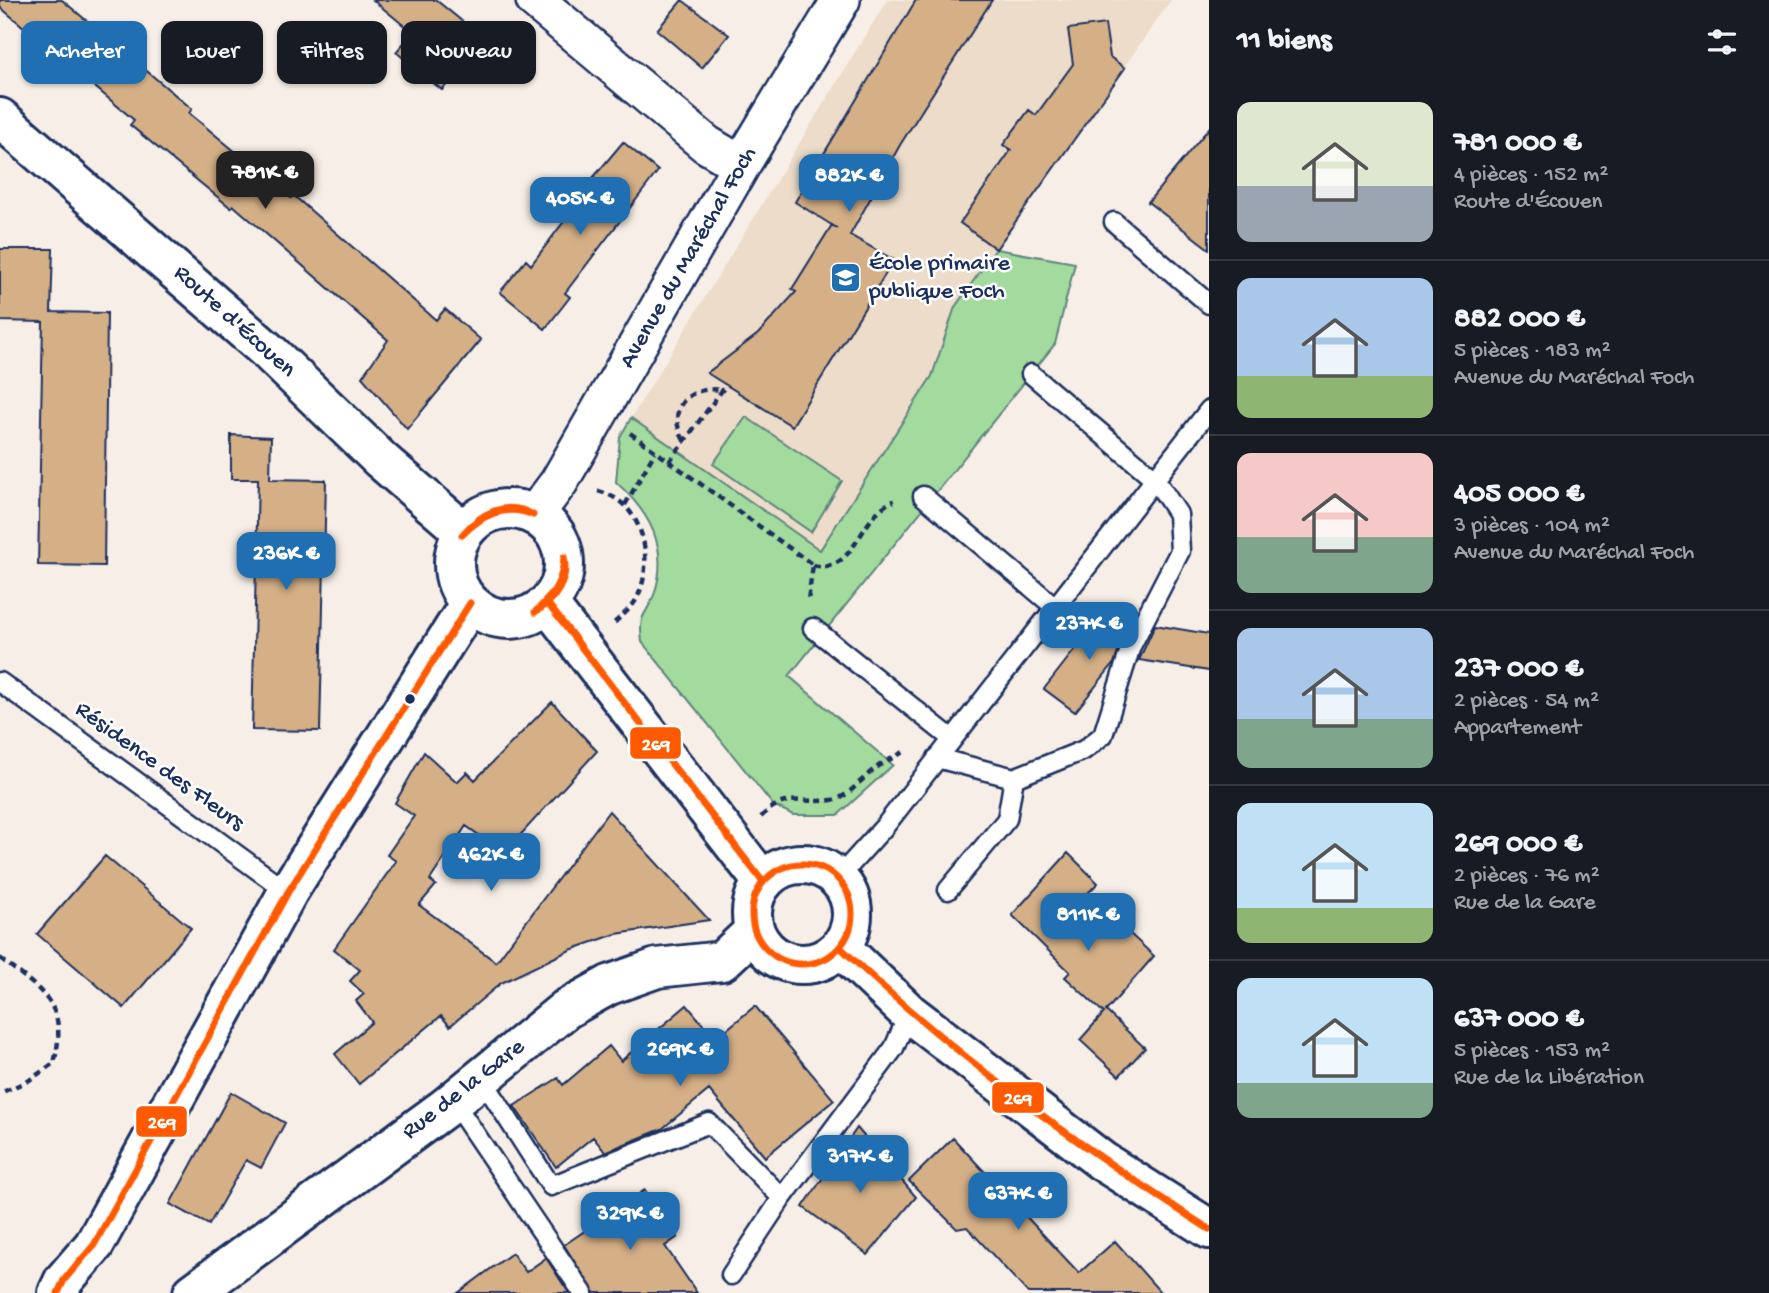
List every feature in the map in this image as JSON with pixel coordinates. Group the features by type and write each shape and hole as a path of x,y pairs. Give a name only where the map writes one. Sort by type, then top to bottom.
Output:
{"main road":[{"name":"Route d'Écouen","path":"0,118 270,353 381,460 464,532"},
{"path":"503,508 534,514 549,524 559,538 565,555 565,573 559,590 548,604 522,618 492,617 470,603 455,576 454,561 464,532 475,520 503,508"},
{"path":"58,1293 64,1280 94,1245 288,892 470,603"},
{"path":"548,604 763,882"},
{"path":"801,863 818,865 838,877 849,892 854,909 850,933 841,948 824,960 807,964 787,962 763,947 754,931 752,914 754,896 763,882 776,870 801,863"},
{"name":"Rue de la Gare","path":"193,1293 453,1101 566,1009 609,985 657,968 722,961 754,931"},
{"path":"841,948 909,1013 1102,1161 1206,1224"},
{"path":"91,1293 94,1245"}],"street":[{"path":"535,0 706,144 741,165"},
{"name":"Avenue du Maréchal Foch","path":"534,514 559,482 601,412 741,165 841,0"}],"lane":[{"path":"1114,222 1209,304"},
{"path":"937,758 1014,778 1084,750 1103,735 1130,646 1180,551 1178,514 1155,479 1031,374"},
{"path":"838,877 885,826 1155,479 1202,432 1209,410"},
{"path":"923,496 1055,607"},
{"path":"813,628 952,739"},
{"name":"Résidence des Fleurs","path":"0,682 288,892"},
{"path":"948,890 1007,819 1014,778"},
{"path":"731,1275 782,1198 894,1048 909,1013"},
{"path":"481,1077 551,1186 709,1123 782,1198"},
{"path":"453,1101 583,1293"}],"path":[{"path":"669,462 726,385"},
{"path":"684,440 678,431 682,402 692,392 705,388 722,390"},
{"path":"601,412 813,565 834,565 845,557 886,503 923,496"},
{"path":"625,505 656,452"},
{"path":"559,482 606,493 625,505 639,526 646,553 644,576 635,602 612,625 574,641"},
{"path":"813,565 807,611 813,628"},
{"path":"734,845 773,805 790,800 835,800 857,786 873,770 905,751 930,721"},
{"path":"0,958 37,987 54,1006 60,1037 54,1063 29,1081 0,1093"}],"shaded area":[{"name":"École primaire publique Foch","path":"887,0 1171,0 956,307 932,375 819,551 631,418"}],"green space":[{"path":"996,249 1075,263 1055,344 789,676 893,765 838,815 793,815 773,805 642,642 642,619 652,600 659,575 658,545 647,518 616,482 620,437 631,418 820,550 932,376 955,307"},
{"path":"746,417 842,481 811,532 713,464"}],"building":[{"path":"0,0 62,0 87,21 21,21 21,25 0,7"},
{"path":"373,0 436,0 462,21 401,21 401,23"},
{"path":"682,0 729,35 702,68 657,30"},
{"path":"916,0 992,0 900,145 850,235 894,260 792,426 707,373 758,334 796,292 792,289 832,225 795,202"},
{"path":"1105,24 1110,57 1125,68 996,249 960,223 1011,150 1003,145 1029,110 1036,115 1073,64 1068,29"},
{"path":"147,71 192,109 189,113 291,198 293,195 436,320 445,309 481,340 407,429 362,377 388,340 233,205 231,208 130,125 134,120 91,84 147,84"},
{"path":"435,84 447,84 442,90"},
{"path":"1209,128 1209,249 1148,202"},
{"path":"623,142 658,171 565,293 570,297 545,329 500,292 526,260 531,265 590,187 587,185"},
{"path":"0,249 53,249 51,312 107,313 104,566 38,565 43,322 0,321"},
{"path":"231,435 271,437 270,479 326,480 320,731 252,730 258,479 231,479"},
{"path":"1101,616 1131,621 1114,663 1075,712 1044,689"},
{"path":"1155,625 1209,634 1209,671 1139,660"},
{"path":"552,702 597,751 504,853 466,826 430,880 436,885 419,905 496,962 609,811 709,920 616,934 570,950 501,983 450,1026 441,1016 359,1084 335,1054 372,1022 356,1001 364,994 350,981 360,970 334,949 396,861 387,855 414,816 395,803 424,752 457,782 467,772 475,780"},
{"path":"1068,853 1098,883 1087,894 1154,956 1106,1011 1145,1048 1119,1076 1080,1040 1104,1013 1065,977 1070,972 1012,915"},
{"path":"105,856 191,928 124,1008 37,934"},
{"path":"687,1005 715,1039 755,1006 834,1100 765,1157 709,1090 662,1129 605,1152 593,1137 556,1167 514,1106 558,1078 563,1085 609,1046 621,1061"},
{"path":"231,1092 285,1123 261,1168 246,1160 209,1225 170,1204"},
{"path":"857,1128 916,1197 868,1255 803,1207"},
{"path":"953,1138 1079,1273 1115,1241 1161,1293 1028,1293 967,1227 957,1229 909,1181"},
{"path":"645,1190 678,1237 665,1246 697,1293 594,1293 564,1245"},
{"path":"512,1253 526,1272 546,1258 569,1293 458,1293"}],"transit line":[{"name":"269","path":"462,535 469,527 494,511 513,508 533,515"},
{"name":"269","path":"462,535 494,513 513,510 533,515"},
{"name":"269","path":"535,612 556,588 562,574 564,557"},
{"name":"269","path":"535,612 549,602 559,589 564,574 564,557"},
{"name":"269","path":"58,1293 64,1280 94,1245 288,892 470,603"},
{"name":"269","path":"548,604 763,882"},
{"name":"269","path":"802,864 821,867 838,878 849,895 852,914 849,933 838,950 821,961 802,964 783,961 766,950 755,933 752,914 755,895 766,878 783,867 802,864"},
{"name":"269","path":"841,948 927,1025 1018,1098 1209,1229"}],"place":[{"name":"École primaire publique Foch","path":"846,278"}]}
